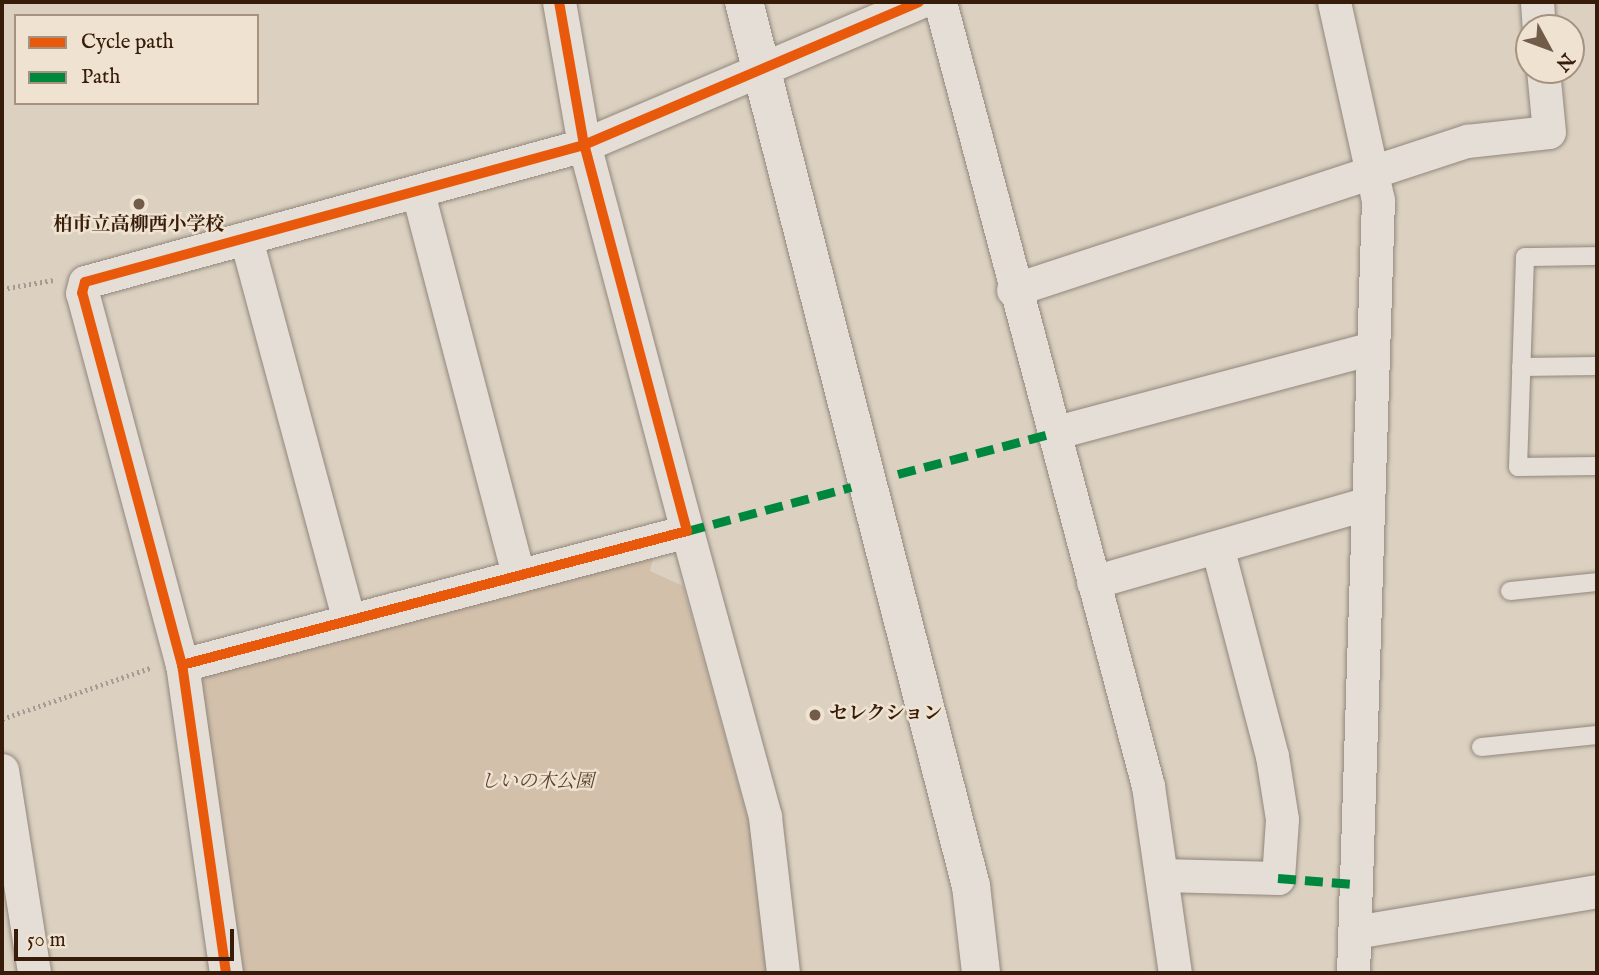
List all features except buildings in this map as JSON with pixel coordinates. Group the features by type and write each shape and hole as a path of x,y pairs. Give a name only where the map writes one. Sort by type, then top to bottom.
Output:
{"street":[{"path":"558,2 584,145 765,817 783,973"},
{"path":"744,2 971,886 981,973"},
{"path":"226,973 182,665 82,293 85,282 418,193 584,145 919,2"},
{"path":"940,2 1013,290 1148,786 1175,973"},
{"path":"1334,2 1375,171 1368,503 1353,973"},
{"path":"1013,290 1466,141 1549,132 1544,84"},
{"path":"418,193 518,575"},
{"path":"246,239 349,620"},
{"path":"1054,433 1372,348"},
{"path":"1093,582 1218,550 1368,503"},
{"path":"182,665 687,531"},
{"path":"1161,875 1278,878 1282,819 1272,756 1218,550"},
{"path":"2,770 34,973"},
{"path":"1354,932 1597,891"}],"lane":[{"path":"1597,256 1525,257 1518,467 1597,466"},
{"path":"1521,367 1597,366"},
{"path":"1510,591 1597,582"},
{"path":"1481,747 1597,735"}],"path":[{"path":"2,289 60,278 85,282"},
{"path":"2,719 162,663 182,665"}],"green space":[{"name":"しいの木公園","path":"654,555 650,571 683,586 750,826 767,973 238,973 198,682 203,672"}],"marked path":[{"path":"898,474 1053,433"},
{"path":"687,531 851,487"},
{"path":"1278,878 1354,884"}],"cycle path":[{"path":"182,665 687,531 584,145 559,2"},
{"path":"226,973 182,665 82,293 85,282 584,145 919,2"}],"place":[{"name":"柏市立高柳西小学校","path":"139,204"},
{"name":"セレクション","path":"815,715"}]}
